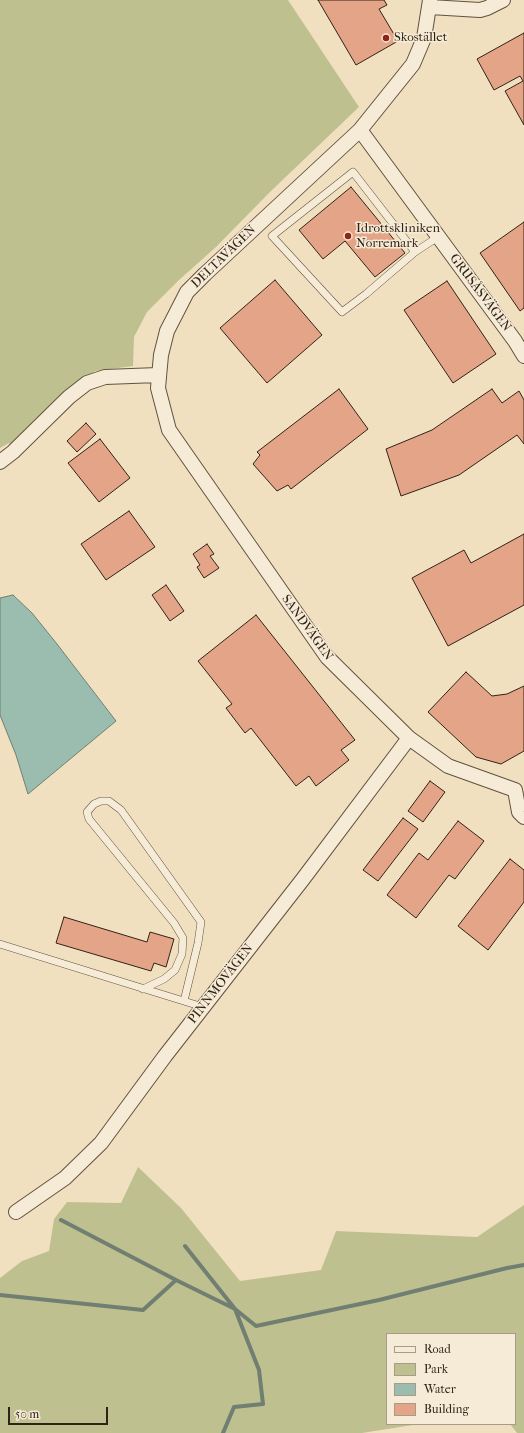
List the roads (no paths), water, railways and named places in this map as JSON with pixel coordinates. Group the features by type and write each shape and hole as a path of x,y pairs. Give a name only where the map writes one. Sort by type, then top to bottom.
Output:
{"street":[{"name":"DELTAVÄGEN","path":"158,374 160,355 167,331 187,292 360,130 413,64 424,38 430,4 480,10 503,0"},
{"name":"GRUSÅSVÄGEN","path":"360,130 438,237 520,339 524,356"},
{"path":"0,462 86,383 106,377 158,374"},
{"name":"SANDVÄGEN","path":"158,374 158,388 169,430 327,657 409,738 448,766 520,788 520,812 524,816"},
{"name":"PINNMOVÄGEN","path":"16,1212 65,1178 101,1143 409,738"}],"lane":[{"path":"415,252 353,172 272,236 342,312 366,294 415,252 438,237"},
{"path":"143,989 164,979 176,970 182,954 183,938 174,923 89,820 87,812 94,804 101,800 109,801 121,810 201,922 198,943 184,1001"},
{"path":"0,944 203,1007"}],"water":[{"path":"13,595 32,613 116,721 28,794 16,755 0,715 0,598"}],"waterway":[{"path":"61,1220 176,1280"},
{"path":"185,1246 235,1309 259,1370 263,1404 234,1407 223,1433"},
{"path":"0,1295 143,1310 176,1280 235,1309 256,1326 379,1300 524,1265"}],"place":[{"name":"Skostället","path":"386,38"},
{"name":"Idrottskliniken Norremark","path":"348,236"}]}
